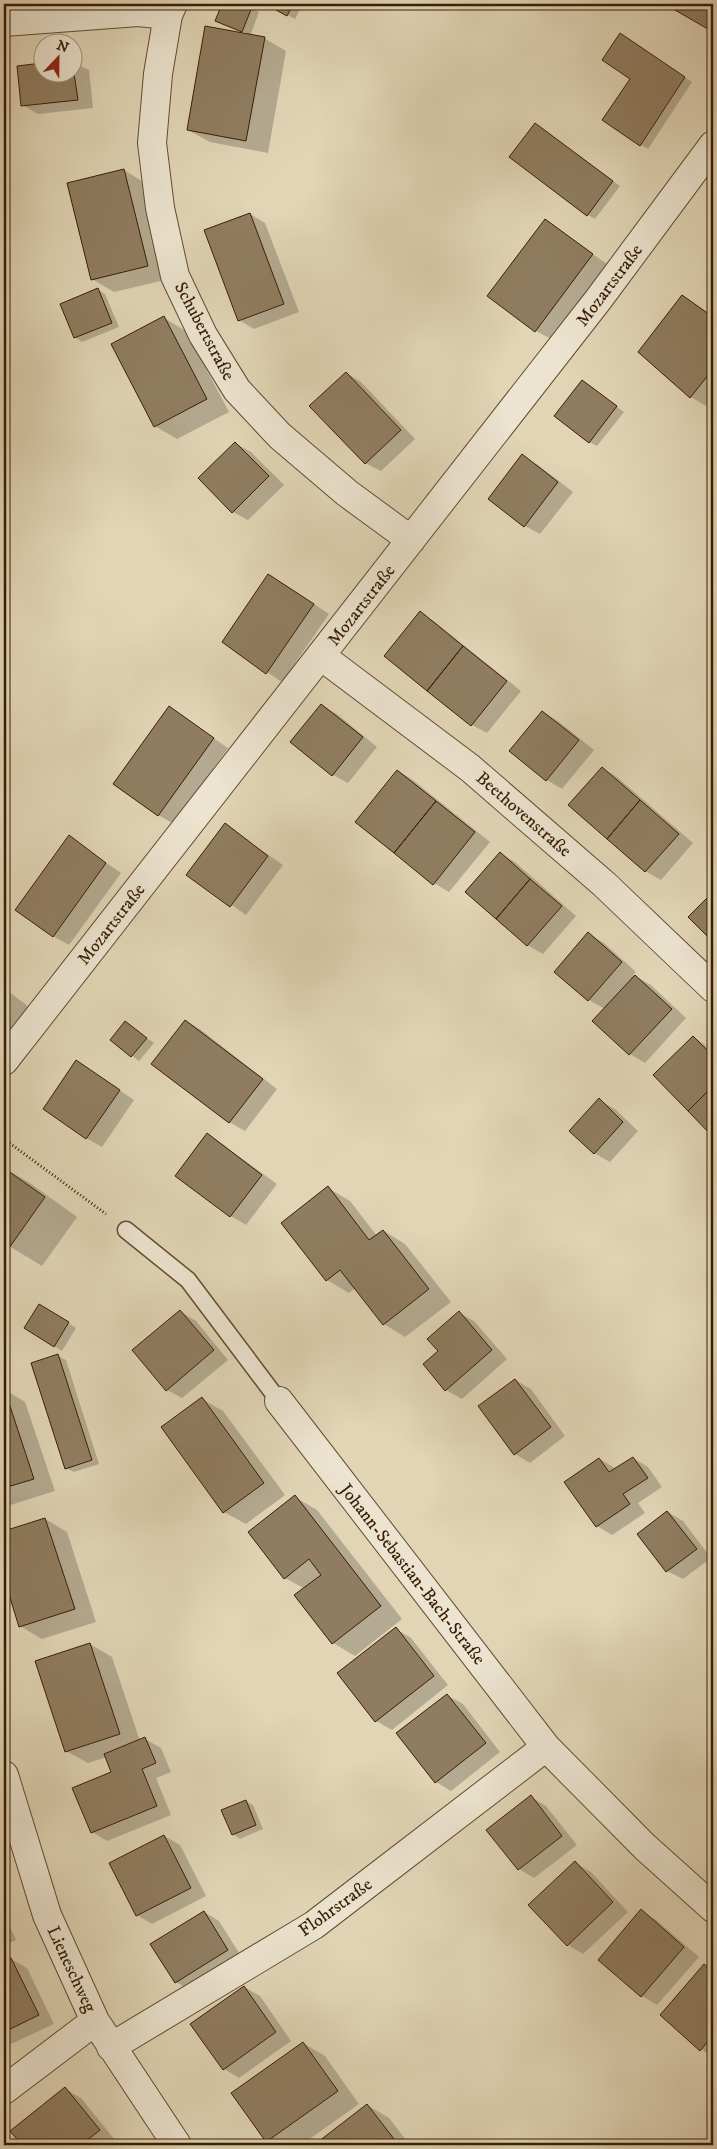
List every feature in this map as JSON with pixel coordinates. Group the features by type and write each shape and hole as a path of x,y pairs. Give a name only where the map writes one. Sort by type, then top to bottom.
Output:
{"street":[{"name":"Schubertstraße","path":"4,22 170,9 158,74 152,143 160,208 175,276 203,335 237,390 280,436 347,493 412,540"},
{"name":"Mozartstraße","path":"4,1061 598,300 713,145"},
{"name":"Beethovenstraße","path":"321,656 470,768 604,884 713,988"},
{"name":"Johann-Sebastian-Bach-Straße","path":"279,1401 546,1747 645,1847 713,1908"},
{"name":"Flohrstraße","path":"111,2047 314,1925 546,1747"},
{"name":"Lieneschweg","path":"4,1775 47,1916 95,2021 177,2145"},
{"path":"4,2090 95,2021"}],"lane":[{"name":"Johann-Sebastian-Bach-Straße","path":"126,1230 188,1280 279,1401"}],"path":[{"path":"4,1139 126,1230"}],"building":[{"path":"222,4 244,4 252,7 242,32 215,21"},
{"path":"265,4 293,4 287,16"},
{"path":"669,4 713,4 713,32 668,6"},
{"path":"205,26 265,37 246,141 187,130"},
{"path":"620,33 685,77 640,146 602,120 630,79 602,60"},
{"path":"32,64 32,82 75,82 78,100 21,106 17,66"},
{"path":"535,123 613,181 587,216 509,157"},
{"path":"124,169 148,266 91,280 67,183"},
{"path":"250,213 284,304 238,321 204,230"},
{"path":"545,219 593,254 535,332 487,296"},
{"path":"98,288 112,323 74,338 60,304"},
{"path":"682,295 713,317 713,369 690,398 638,352"},
{"path":"164,316 207,399 154,427 111,344"},
{"path":"346,372 401,430 365,464 309,406"},
{"path":"582,380 617,406 589,443 554,416"},
{"path":"235,442 269,476 232,513 198,478"},
{"path":"522,454 558,482 524,527 488,499"},
{"path":"268,574 314,604 266,674 222,642"},
{"path":"420,611 463,646 427,691 384,656"},
{"path":"463,646 507,681 471,726 427,691"},
{"path":"321,704 363,737 332,776 290,742"},
{"path":"169,706 214,738 158,816 113,784"},
{"path":"542,711 579,740 546,781 509,751"},
{"path":"602,767 640,800 607,839 568,805"},
{"path":"397,770 436,801 394,853 355,822"},
{"path":"640,800 679,834 645,872 607,839"},
{"path":"436,801 475,832 433,885 394,853"},
{"path":"225,823 268,856 230,907 186,875"},
{"path":"69,835 106,863 53,937 15,910"},
{"path":"500,852 530,879 496,919 465,892"},
{"path":"530,879 562,906 527,946 496,919"},
{"path":"713,892 713,942 688,917"},
{"path":"588,932 622,962 588,1001 554,972"},
{"path":"635,975 672,1009 629,1055 592,1021"},
{"path":"4,992 9,997 4,1004"},
{"path":"185,1020 263,1079 229,1123 151,1064"},
{"path":"125,1021 147,1038 131,1057 110,1040"},
{"path":"693,1036 713,1056 713,1086 688,1111 653,1075"},
{"path":"76,1060 120,1090 86,1139 43,1109"},
{"path":"713,1086 713,1137 688,1111"},
{"path":"599,1098 623,1122 594,1154 569,1131"},
{"path":"207,1133 262,1175 230,1217 175,1176"},
{"path":"4,1168 45,1197 9,1248 4,1245"},
{"path":"328,1186 369,1240 383,1230 429,1289 383,1325 340,1270 326,1281 281,1223"},
{"path":"39,1304 69,1322 54,1347 24,1328"},
{"path":"180,1310 214,1350 166,1391 132,1350"},
{"path":"459,1311 492,1350 445,1391 423,1364 438,1351 427,1339"},
{"path":"58,1354 92,1460 65,1469 31,1363"},
{"path":"515,1379 551,1427 514,1455 478,1406"},
{"path":"4,1388 34,1479 4,1488"},
{"path":"202,1397 264,1483 223,1513 161,1427"},
{"path":"633,1457 648,1478 623,1494 630,1504 596,1527 564,1482 599,1458 609,1472"},
{"path":"295,1495 381,1606 332,1644 294,1595 321,1575 309,1559 284,1579 248,1532"},
{"path":"667,1511 697,1549 666,1572 637,1534"},
{"path":"45,1518 75,1609 19,1627 4,1578 4,1531"},
{"path":"396,1627 434,1676 375,1722 337,1673"},
{"path":"90,1643 120,1734 65,1752 35,1661"},
{"path":"447,1694 486,1743 435,1783 396,1733"},
{"path":"145,1737 156,1763 142,1769 157,1806 91,1833 72,1788 111,1772 104,1754"},
{"path":"531,1795 562,1836 518,1870 486,1830"},
{"path":"246,1800 256,1825 232,1835 221,1810"},
{"path":"164,1835 191,1888 136,1916 109,1863"},
{"path":"575,1861 613,1902 567,1946 528,1905"},
{"path":"641,1909 684,1947 641,1997 598,1960"},
{"path":"204,1911 228,1950 175,1983 150,1944"},
{"path":"11,1958 39,2015 4,2032 4,1962"},
{"path":"704,1964 713,1972 713,2035 700,2051 660,2015"},
{"path":"244,1986 276,2032 223,2070 190,2024"},
{"path":"303,2042 338,2091 266,2142 231,2093"},
{"path":"65,2087 100,2130 81,2145 22,2145 10,2131"},
{"path":"367,2104 394,2139 386,2145 314,2145"}]}
